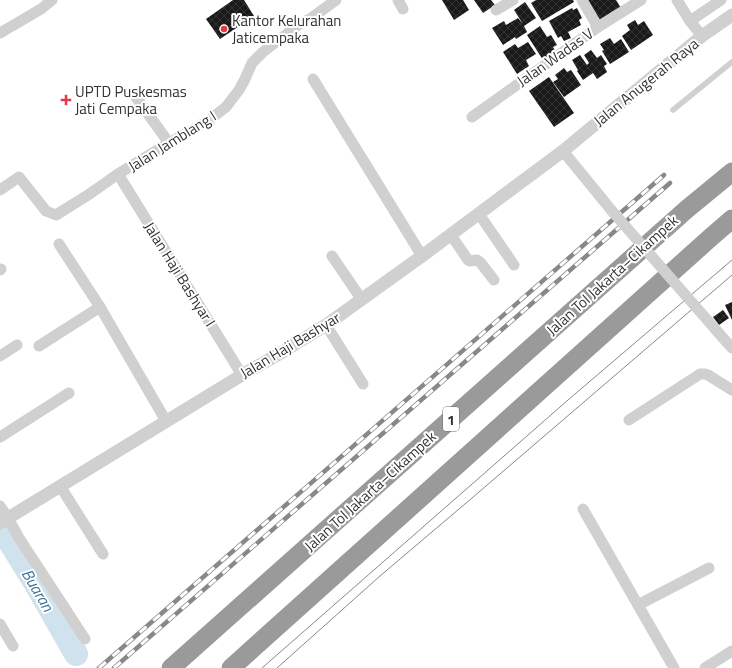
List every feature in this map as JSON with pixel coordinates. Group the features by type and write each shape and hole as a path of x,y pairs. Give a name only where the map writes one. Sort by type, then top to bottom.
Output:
{"highway":[{"name":"Jalan Tol Jakarta–Cikampek","path":"171,668 687,209 732,172"},
{"path":"231,668 732,219"}],"street":[{"path":"0,33 41,9 52,0"},
{"name":"Jalan Jamblang I","path":"0,190 19,177 46,212 56,214 88,195 118,174 208,121 226,107 239,90 252,63 257,57 295,28 336,0"},
{"path":"496,10 513,0"},
{"path":"582,0 598,27"},
{"name":"Jalan Wadas V","path":"472,117 598,27 641,0"},
{"path":"677,0 690,21 702,36"},
{"path":"690,21 721,0"},
{"name":"Jalan Anugerah Raya","path":"563,151 702,36 732,15"},
{"path":"313,79 422,256"},
{"path":"135,96 169,143"},
{"path":"563,151 612,211 732,348"},
{"name":"Jalan Haji Bashyar","path":"4,520 242,374 326,326 563,151"},
{"name":"Jalan Haji Bashyar I","path":"118,174 242,374"},
{"path":"479,214 514,265"},
{"path":"451,235 468,260 477,260 480,262 494,280"},
{"path":"59,244 100,308 166,420"},
{"path":"332,256 362,300"},
{"path":"39,346 100,308"},
{"path":"326,326 363,384"},
{"path":"0,356 17,345"},
{"path":"629,420 700,374 708,375 732,390"},
{"path":"0,437 69,393"},
{"path":"60,486 103,554"},
{"path":"0,506 4,520 19,538 85,639"},
{"path":"583,510 674,668"},
{"path":"638,605 709,568"},
{"path":"0,624 13,646"},
{"path":"705,668 732,651"}],"lane":[{"path":"673,110 732,62"}],"building":[{"name":"Kantor Kelurahan Jaticempaka","path":"233,0 244,0 254,16 220,39 206,19"},
{"path":"442,0 463,0 469,10 454,20"},
{"path":"474,0 491,0 495,5 483,13"},
{"path":"536,0 573,0 574,2 542,21 531,3"},
{"path":"584,0 616,0 621,8 598,22"},
{"path":"525,2 536,18 524,26 527,32 516,39 515,37 503,45 492,28 504,21 506,25 518,18 523,24 514,10"},
{"path":"572,8 573,10 577,8 582,18 579,20 581,25 568,32 571,38 564,41 561,36 558,38 549,21"},
{"path":"635,20 638,25 644,21 653,35 631,50 622,36 630,30 627,25"},
{"path":"540,26 547,37 551,35 557,45 553,47 556,52 543,60 527,35"},
{"path":"610,38 614,44 621,39 629,52 610,64 602,51 604,50 600,44"},
{"path":"528,42 536,54 526,60 529,66 517,74 503,52 515,44 518,48"},
{"path":"591,50 597,58 601,55 607,64 604,66 607,72 597,79 593,73 583,80 572,60 580,55 587,65 589,63 584,55"},
{"path":"564,68 567,72 571,70 581,85 564,97 553,82 558,79 555,75"},
{"path":"549,77 574,113 554,127 529,91"},
{"path":"732,302 732,320 725,305"},
{"path":"723,310 729,318 719,325 713,317"}],"waterway":[{"name":"Buaran","path":"0,526 36,584 76,654"}],"tram line":[{"path":"262,668 568,400 732,260"},
{"path":"277,668 380,576 732,275"}],"railway":[{"path":"99,668 664,175"},
{"path":"114,668 670,183"}],"place":[{"name":"Kantor Kelurahan Jaticempaka","path":"224,29"},
{"name":"UPTD Puskesmas Jati Cempaka","path":"66,100"}]}
